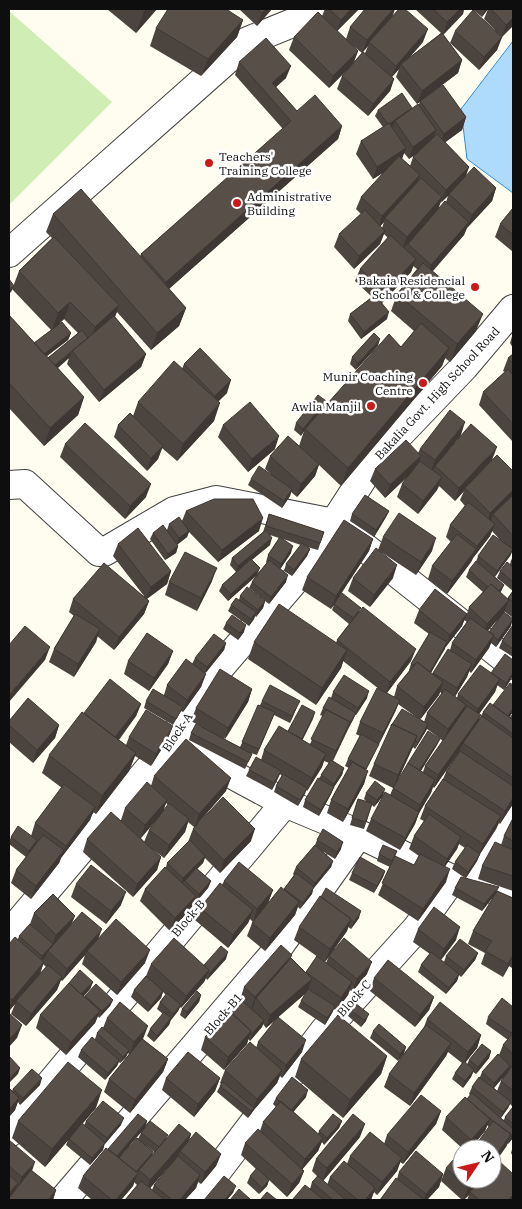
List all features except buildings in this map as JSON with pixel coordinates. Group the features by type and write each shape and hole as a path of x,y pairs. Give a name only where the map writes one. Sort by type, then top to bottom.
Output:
{"street":[{"path":"9,253 248,41 306,14"},
{"name":"Bakalia Govt. High School Road","path":"334,523 374,461 464,367 513,309"},
{"path":"9,485 25,484 99,552 104,552 174,511 216,500 334,523 513,665"},
{"name":"Block-A","path":"9,934 170,744 211,678 314,558 334,523"},
{"path":"170,744 285,803 460,880 513,895"},
{"name":"Block-B","path":"9,1133 285,803"},
{"name":"Block-C","path":"195,1200 324,1030 460,880 513,810"},
{"name":"Block-B1","path":"62,1200 273,955 359,834"}],"green space":[{"path":"9,11 112,102 9,205"}],"water":[{"path":"513,41 513,193 467,159 461,109"}],"place":[{"name":"Teachers' Training College","path":"209,163"},
{"name":"Administrative Building","path":"237,203"},
{"name":"Bakaia Residencial School & College","path":"475,287"},
{"name":"Munir Coaching Centre","path":"423,383"},
{"name":"Awlia Manjil","path":"371,406"}]}
